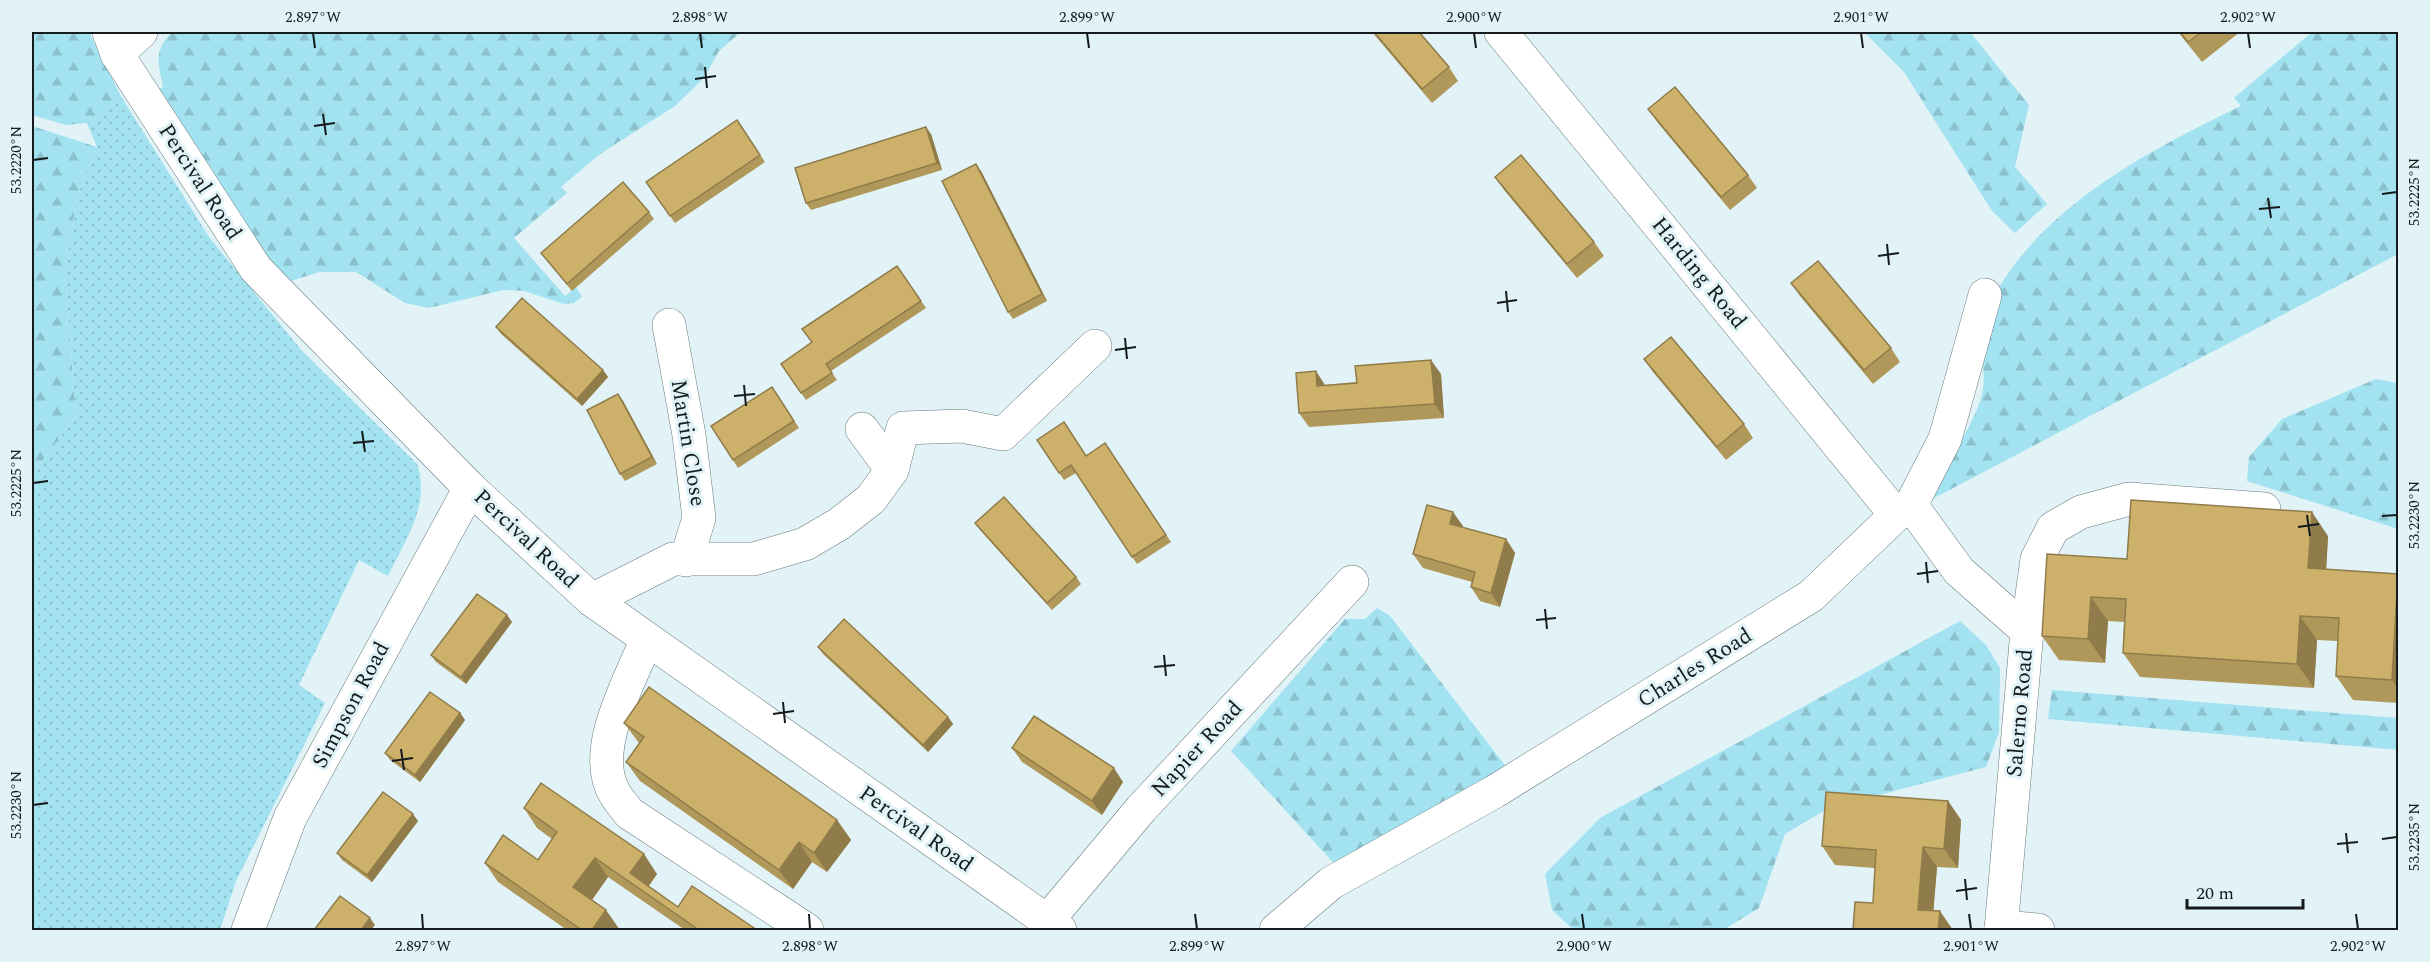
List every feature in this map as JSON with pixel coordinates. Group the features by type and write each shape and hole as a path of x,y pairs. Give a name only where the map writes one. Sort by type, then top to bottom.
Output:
{"street":[{"path":"113,43 141,32"},
{"name":"Harding Road","path":"1502,32 1903,510"},
{"name":"Percival Road","path":"113,43 256,269 470,488 592,600 1053,926"},
{"name":"Charles Road","path":"1276,930 1331,883 1494,792 1811,596 1903,510 1945,439 1985,295"},
{"name":"Martin Close","path":"669,325 689,435 699,518 686,560"},
{"path":"592,600 673,559 754,559 805,544 839,524 871,499 892,470 903,428 962,426 1003,434 1095,346"},
{"path":"862,429 892,470"},
{"name":"Simpson Road","path":"248,930 290,818 470,488"},
{"path":"2027,631 2037,559 2052,528 2081,512 2128,498 2294,512"},
{"name":"Salerno Road","path":"1903,510 1959,571 2027,631 2001,929"},
{"name":"Napier Road","path":"1053,926 1141,809 1352,582"},
{"path":"648,639 609,734 606,764 614,793 629,813 807,930"},
{"path":"2001,929 2038,930"}],"green space":[{"path":"32,32 89,32 122,98 87,123 66,125 32,115"},
{"path":"172,32 741,32 719,51 704,78 675,106 600,154 561,187 567,193 514,238 565,296 576,287 582,297 574,303 564,304 524,291 503,290 429,308 405,303 356,272 319,272 288,282 212,188 156,90 163,87 159,52"},
{"path":"1864,32 1970,32 2029,105 2015,167 2047,204 2015,233 1992,211 1904,72"},
{"path":"2312,32 2398,32 2398,254 1921,505 1966,432 1980,402 1984,379 1981,331 1987,305 2027,249 2081,199 2111,177 2143,157 2241,106 2234,98"},
{"path":"122,98 209,237 302,351 417,464 420,479 421,494 414,522 388,576 359,560 299,685 325,703 236,881 220,930 32,930 32,475 76,416 65,272 77,197 97,147 87,123"},
{"path":"32,126 97,147 77,197 65,272 76,416 32,475"},
{"path":"2376,379 2398,383 2398,529 2247,481 2249,457 2282,419"},
{"path":"1377,608 1390,616 1507,768 1339,869 1231,751 1345,619 1365,619"},
{"path":"1960,621 1986,645 2000,668 1999,732 1986,767 1829,808 1785,834 1759,908 1723,930 1574,930 1552,910 1545,874 1600,818"},
{"path":"2052,690 2398,718 2398,750 2048,719"}],"building":[{"path":"1374,32 1419,32 1449,67 1422,89"},
{"path":"2180,32 2202,32 2188,42"},
{"path":"1675,87 1748,175 1721,197 1648,109"},
{"path":"737,120 760,155 670,216 646,182"},
{"path":"926,127 937,163 806,203 795,168"},
{"path":"1521,155 1594,242 1567,264 1495,177"},
{"path":"976,164 1042,294 1008,312 942,181"},
{"path":"623,182 649,212 567,284 541,253"},
{"path":"1818,261 1891,348 1864,370 1791,283"},
{"path":"897,266 921,301 826,364 832,373 801,393 781,364 812,342 802,329"},
{"path":"522,298 603,370 577,399 496,327"},
{"path":"1671,337 1744,424 1717,447 1644,359"},
{"path":"1431,360 1435,404 1299,413 1296,373 1316,371 1317,386 1357,383 1355,366"},
{"path":"772,387 794,421 733,460 711,426"},
{"path":"618,394 652,457 620,474 587,410"},
{"path":"1064,422 1086,456 1105,443 1166,535 1132,557 1071,465 1059,473 1037,440"},
{"path":"1004,497 1076,577 1047,603 975,523"},
{"path":"2131,500 2312,512 2308,568 2398,574 2392,680 2336,676 2339,618 2300,616 2297,664 2123,653 2126,599 2091,597 2088,639 2042,636 2047,554 2127,559"},
{"path":"1427,505 1453,512 1450,524 1506,539 1491,593 1471,587 1475,572 1413,554"},
{"path":"477,594 507,615 461,677 431,655"},
{"path":"844,619 948,717 923,745 818,647"},
{"path":"649,687 837,820 814,853 799,842 779,870 626,762 644,737 624,723"},
{"path":"430,692 460,713 415,775 385,753"},
{"path":"1034,716 1114,768 1092,801 1012,748"},
{"path":"541,783 644,854 630,873 678,907 692,886 757,930 699,930 595,858 573,887 606,910 592,930 582,930 485,863 503,835 538,860 557,832 524,808"},
{"path":"383,792 413,814 367,875 337,853"},
{"path":"1826,792 1948,801 1944,849 1923,847 1918,910 1940,911 1938,930 1853,930 1855,902 1873,903 1876,850 1822,846"},
{"path":"340,896 370,918 361,930 314,930"}]}
